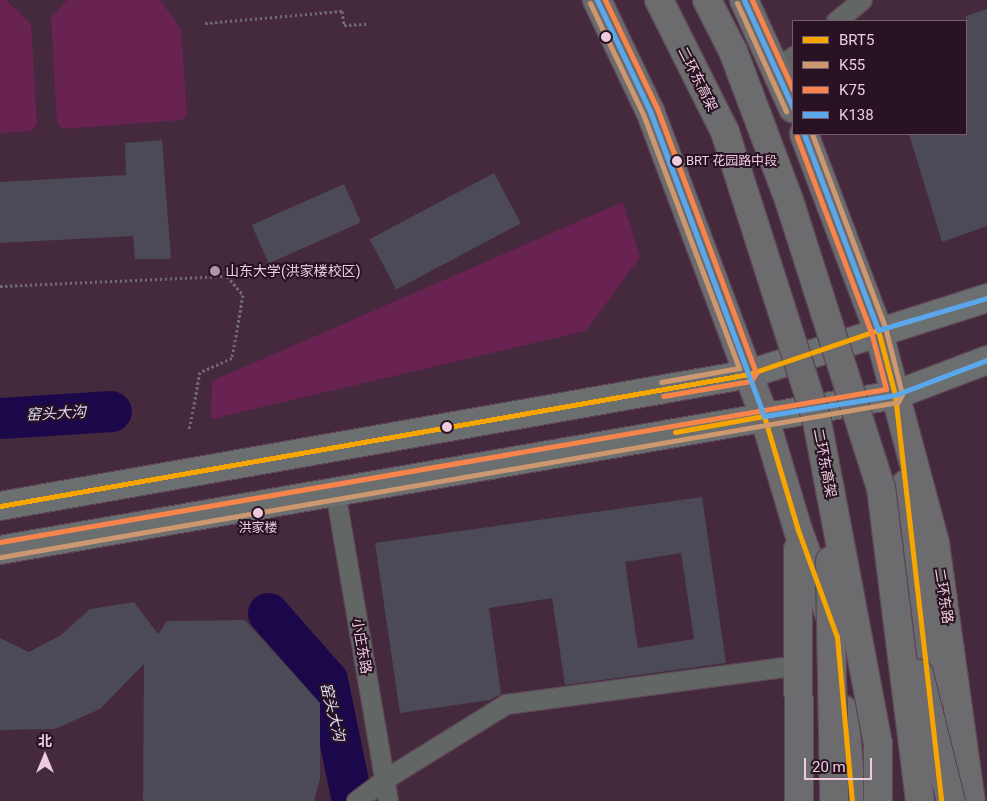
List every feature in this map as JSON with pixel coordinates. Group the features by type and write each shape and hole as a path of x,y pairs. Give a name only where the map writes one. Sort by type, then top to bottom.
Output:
{"highway":[{"path":"598,0 650,111 749,374 764,416 798,530 837,636 852,801"},
{"name":"二环东高架","path":"658,0 725,132 817,421 878,744 878,801"},
{"path":"707,0 733,51 789,200 880,488 920,801"},
{"path":"744,0 785,63 792,102"},
{"name":"二环东路","path":"804,135 878,330 894,395 936,543 971,801"},
{"name":"二环东路","path":"894,395 941,801"},
{"path":"829,485 834,801"},
{"path":"798,530 798,801"},
{"path":"899,626 923,684 951,801"}],"main road":[{"path":"0,506 749,374 878,330 987,298"},
{"path":"0,550 764,416 894,395 987,360"},
{"path":"519,415 527,458"}],"street":[{"path":"837,20 862,0"},
{"name":"小庄东路","path":"335,492 388,801"},
{"path":"356,801 385,779 506,704 798,665"}],"path":[{"path":"205,23 342,11 344,24 366,24"},
{"path":"0,286 227,276 243,295 232,358 200,372 189,430"}],"shaded area":[{"path":"0,0 6,0 31,24 37,124 32,131 0,133"},
{"path":"67,0 160,0 181,29 187,115 182,120 62,129 57,122 51,18"},
{"path":"623,202 640,257 586,331 211,419 212,381"}],"building":[{"path":"987,9 987,226 942,242 909,135 967,135 966,16"},
{"path":"162,140 171,259 135,259 133,236 0,243 0,182 126,175 125,143"},
{"path":"494,173 521,223 396,290 370,239"},
{"path":"344,184 361,222 269,263 252,225"},
{"path":"702,497 726,663 565,685 552,598 489,608 501,694 490,700 400,713 375,543","holes":["681,553 694,639 638,648 625,562"]},
{"path":"134,602 158,634 167,621 245,620 320,703 320,779 314,801 143,801 144,664 100,709 55,729 0,730 0,638 29,652 61,635 90,609"}],"waterway":[{"name":"窑头大沟","path":"0,418 111,411"},
{"name":"窑头大沟","path":"268,613 327,680 352,801"}],"transit line":[{"name":"K138","path":"597,0 650,111 764,416 895,395 987,360"},
{"name":"K75","path":"605,0 657,108 756,373 751,381 663,396"},
{"name":"K138","path":"744,0 792,106"},
{"name":"K75","path":"752,0 792,88"},
{"name":"K55","path":"590,3 643,114 739,368 661,382"},
{"name":"K55","path":"737,3 786,111"},
{"name":"K138","path":"804,135 878,330 987,298"},
{"name":"K55","path":"1,557 898,402 902,394 885,327 812,135"},
{"name":"K75","path":"0,542 886,389 871,332 797,137"},
{"name":"BRT5","path":"0,506 749,374 878,330 895,395 941,801"},
{"name":"BRT5","path":"675,432 764,416 798,530 837,637 852,801"}],"place":[{"name":"BRT 花园路中段","path":"677,161"},
{"name":"山东大学(洪家楼校区)","path":"215,271"},
{"name":"洪家楼","path":"258,513"}]}
